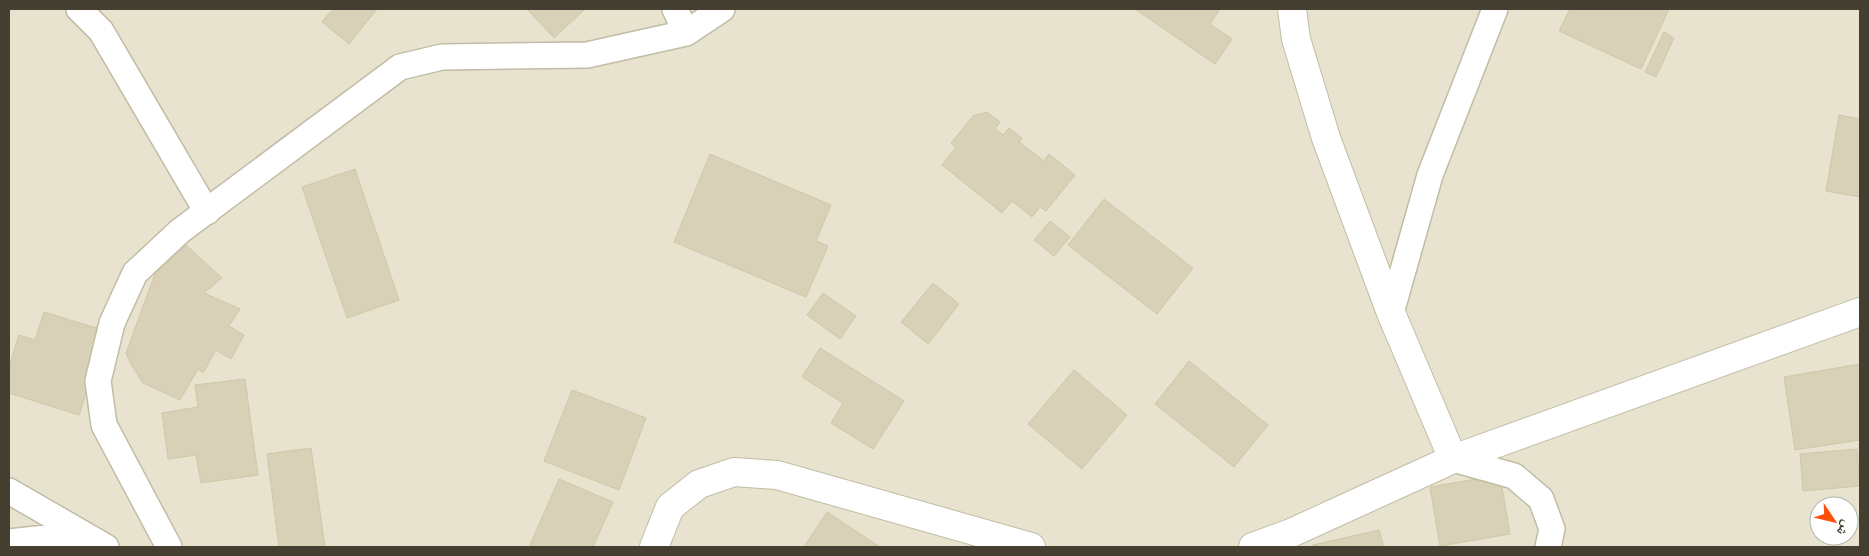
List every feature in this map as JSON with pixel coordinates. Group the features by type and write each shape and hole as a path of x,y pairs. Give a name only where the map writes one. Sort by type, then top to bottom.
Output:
{"street":[{"path":"78,9 101,31 207,212"},
{"path":"674,9 686,33"},
{"path":"168,547 104,424 98,381 112,324 135,273 180,231 400,67 442,57 587,55 686,33 722,9"},
{"path":"1292,9 1296,39 1326,138 1391,313 1453,459"},
{"path":"1391,313 1430,175 1495,9"},
{"path":"1253,547 1291,533 1453,459 1860,312"},
{"path":"1453,459 1514,476 1541,499 1552,529 1548,547"},
{"path":"654,547 670,507 699,484 734,472 777,475 1031,547"},
{"path":"9,491 106,547"},
{"path":"9,542 83,534"}],"shaded area":[{"path":"9,9 1860,9 1860,547 9,547"}],"building":[{"path":"333,9 377,9 349,44 322,22"},
{"path":"527,9 585,9 554,38"},
{"path":"1135,9 1220,9 1210,24 1232,39 1215,64"},
{"path":"1570,9 1669,9 1641,69 1559,31"},
{"path":"1664,32 1674,38 1656,77 1645,72"},
{"path":"987,112 1000,122 995,129 1003,135 1009,128 1022,138 1019,142 1044,161 1049,154 1075,175 1046,211 1040,207 1032,217 1012,201 1002,213 942,165 956,147 951,143 973,116"},
{"path":"1839,115 1860,119 1860,197 1826,191"},
{"path":"710,154 831,205 816,241 828,246 806,297 674,242"},
{"path":"355,169 399,300 347,318 302,187"},
{"path":"1104,199 1193,268 1157,314 1068,245"},
{"path":"1050,221 1070,237 1054,256 1034,240"},
{"path":"186,245 222,278 204,293 240,309 229,326 244,335 231,359 216,350 203,373 198,369 180,400 143,383 126,353 155,274"},
{"path":"933,283 959,304 928,344 901,322"},
{"path":"823,293 856,316 840,339 807,315"},
{"path":"44,312 106,331 79,415 9,393 9,367 19,335 35,340"},
{"path":"820,348 904,401 873,449 831,423 843,403 802,377"},
{"path":"1189,361 1268,425 1234,467 1155,404"},
{"path":"1860,364 1860,440 1795,450 1784,377"},
{"path":"1074,370 1127,415 1082,469 1028,424"},
{"path":"245,379 258,475 201,483 196,455 168,459 162,413 198,407 195,385"},
{"path":"572,390 646,418 619,490 544,461"},
{"path":"311,448 325,547 279,547 267,454"},
{"path":"1857,449 1860,486 1803,491 1800,454"},
{"path":"1500,475 1510,534 1440,546 1430,487"},
{"path":"559,479 613,502 593,547 529,547"},
{"path":"827,512 880,547 804,547"},
{"path":"1379,530 1384,547 1313,547 1313,545"}]}
